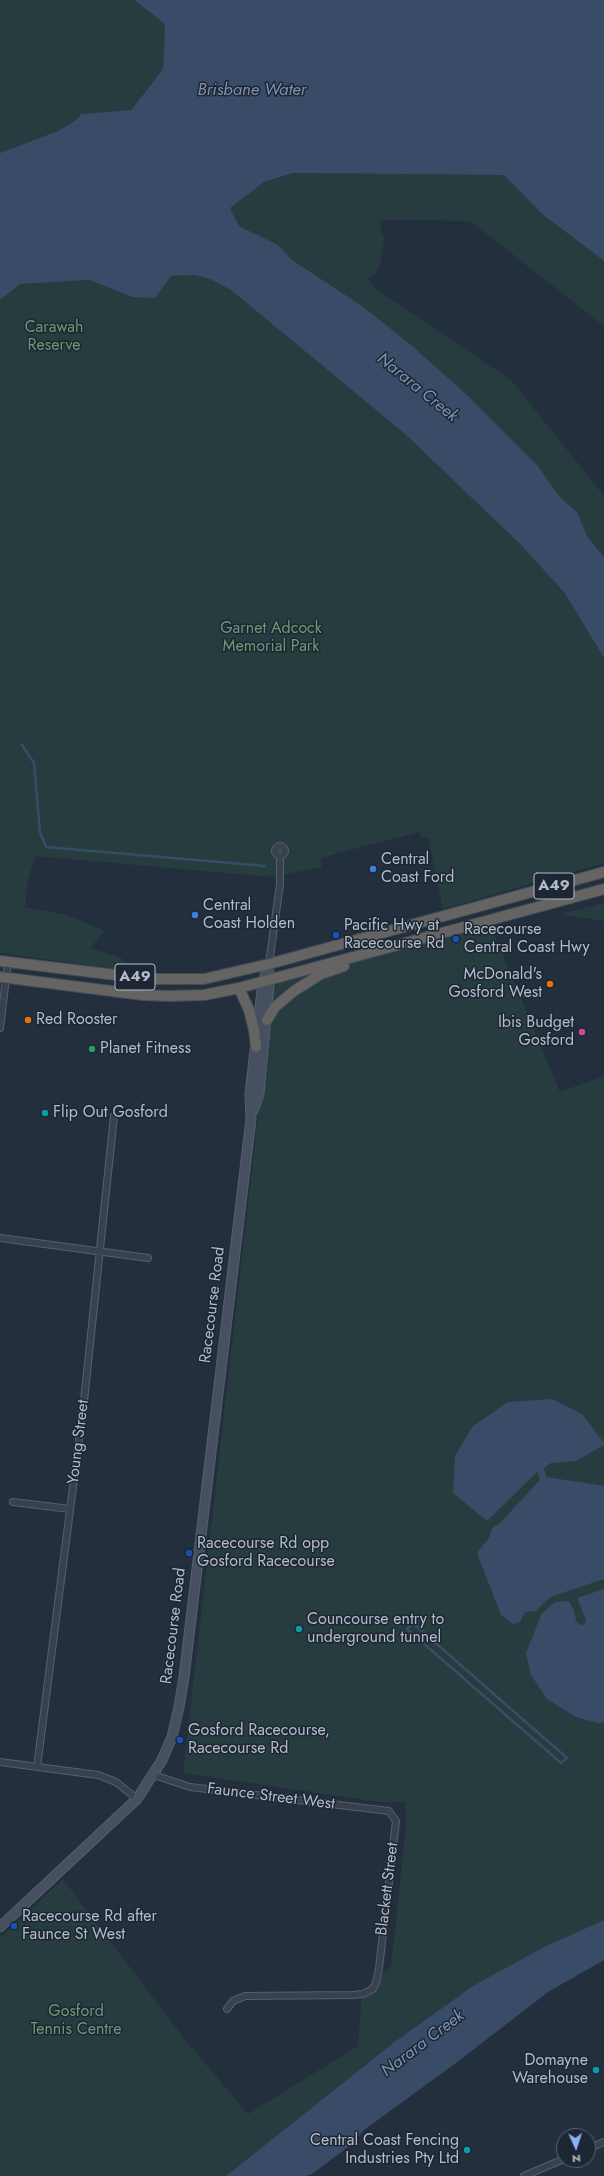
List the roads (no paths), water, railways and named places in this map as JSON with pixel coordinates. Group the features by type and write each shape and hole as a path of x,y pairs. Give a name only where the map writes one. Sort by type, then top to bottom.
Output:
{"highway":[{"name":"A49","path":"4,962 170,981 210,978 269,964 604,872"},
{"name":"A49","path":"3,978 168,996 204,995 267,981 604,889"},
{"path":"267,1020 276,1007 288,995 321,974 406,943"},
{"path":"239,988 248,1008 254,1030 256,1047"}],"main road":[{"name":"Racecourse Road","path":"251,1118 250,1094 269,964"},
{"name":"Racecourse Road","path":"0,1927 136,1799 154,1774 172,1737 179,1707 251,1118 258,1094 267,1020 267,981"}],"street":[{"path":"269,964 280,884 280,856"},
{"path":"0,1028 4,962"},
{"name":"Young Street","path":"37,1767 70,1510 114,1116"},
{"path":"0,1238 148,1258"},
{"path":"13,1502 70,1510"},
{"path":"0,1762 98,1775 110,1779 136,1799"},
{"name":"Faunce Street West","path":"154,1774 190,1787 389,1811"},
{"name":"Blackett Street","path":"227,2009 233,2001 245,1996 363,1994 373,1989 376,1983 379,1968 396,1821 389,1811"},
{"path":"524,2176 556,2162"}],"water":[{"name":"Brisbane Water","path":"134,0 604,0 604,261 542,214 504,175 293,173 264,182 230,208 239,226 278,245 292,260 362,306 410,344 466,394 538,466 559,496 577,512 587,536 604,557 604,658 564,592 519,543 405,434 231,290 210,279 195,275 171,276 155,298 132,297 90,280 20,284 0,300 0,153 58,131 76,120 81,114 131,110 163,69 165,24"},
{"path":"552,1399 582,1414 604,1443 604,1445 576,1461 551,1463 544,1468 546,1477 604,1486 604,1579 550,1597 536,1611 525,1612 520,1622 513,1624 501,1615 477,1553 489,1538 493,1527 499,1524 540,1480 537,1472 487,1521 453,1493 455,1456 473,1426 508,1402"},
{"path":"604,1589 604,1722 598,1723 576,1717 547,1699 531,1675 526,1653 542,1613 555,1602 569,1601 575,1613 576,1622 581,1625 585,1624 586,1620 577,1598"},
{"name":"Narara Creek","path":"604,1920 604,1960 548,1992 456,2063 364,2130 352,2144 312,2174 306,2176 226,2176 396,2041 473,1986 544,1947"}],"waterway":[{"path":"22,745 34,763 40,832 46,847 265,866"},
{"path":"413,1623 504,1703 567,1758 561,1763 407,1629 413,1623"}],"place":[{"name":"Central Coast Ford","path":"373,869"},
{"name":"Central Coast Holden","path":"195,915"},
{"name":"Pacific Hwy at Racecourse Rd","path":"336,935"},
{"name":"Racecourse Central Coast Hwy","path":"456,939"},
{"name":"McDonald's Gosford West","path":"550,984"},
{"name":"Red Rooster","path":"28,1020"},
{"name":"Ibis Budget Gosford","path":"582,1032"},
{"name":"Planet Fitness","path":"92,1049"},
{"name":"Flip Out Gosford","path":"45,1113"},
{"name":"Racecourse Rd opp Gosford Racecourse","path":"189,1553"},
{"name":"Councourse entry to underground tunnel","path":"299,1629"},
{"name":"Gosford Racecourse, Racecourse Rd","path":"180,1740"},
{"name":"Racecourse Rd after Faunce St West","path":"14,1926"},
{"name":"Domayne Warehouse","path":"596,2070"},
{"name":"Central Coast Fencing Industries Pty Ltd","path":"467,2150"}],"park label":[{"name":"Carawah Reserve","path":"54,337"},
{"name":"Garnet Adcock Memorial Park","path":"271,638"},
{"name":"Gosford Tennis Centre","path":"76,2021"}]}
